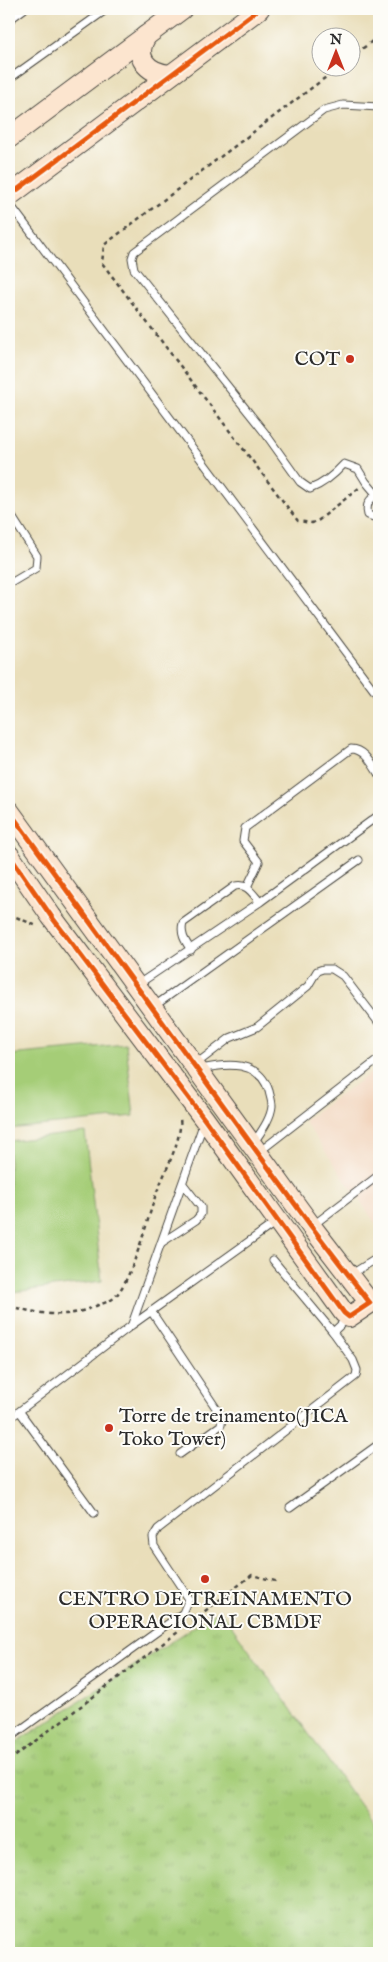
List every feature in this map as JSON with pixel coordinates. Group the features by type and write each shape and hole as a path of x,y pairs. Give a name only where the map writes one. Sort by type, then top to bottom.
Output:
{"street":[{"path":"9,138 182,9"},
{"path":"9,196 259,9"},
{"path":"146,36 141,44 140,52 145,63 156,72 169,75"},
{"path":"9,811 312,1226 347,1272 375,1301 349,1317 322,1283 164,1064 51,916 26,877 9,855"},
{"path":"26,877 45,860"},
{"path":"164,1064 182,1048"},
{"path":"322,1283 347,1272"}],"lane":[{"path":"9,20 24,9"},
{"path":"9,79 107,9"},
{"path":"378,519 368,514 367,504 378,494 366,482 358,469 344,464 333,476 319,486 310,489 300,482 265,433 134,269 132,258 134,252 324,110 343,104 379,107"},
{"path":"9,204 379,697"},
{"path":"9,512 37,556 38,562 36,568 9,584"},
{"path":"247,887 259,862 243,841 245,828 350,749 357,749 364,754 379,775"},
{"path":"136,985 191,950 260,902 379,815"},
{"path":"152,1007 359,860"},
{"path":"191,950 183,938 181,929 183,923 235,886 247,887 260,902"},
{"path":"196,1067 230,1038 257,1027 308,986 317,972 323,969 332,969 343,976 379,1023"},
{"path":"256,1148 379,1059"},
{"path":"196,1067 235,1064 256,1070 267,1084 272,1107 256,1148"},
{"path":"132,1325 205,1120"},
{"path":"312,1226 379,1175"},
{"path":"160,1243 196,1220 201,1214 201,1207 183,1184"},
{"path":"9,1419 132,1325 277,1221"},
{"path":"347,1272 379,1257"},
{"path":"9,1738 183,1613 189,1600 154,1546 153,1537 158,1529 356,1376 357,1370 353,1360 333,1332 273,1260"},
{"path":"151,1311 222,1417 221,1425 180,1454"},
{"path":"333,1332 349,1317"},
{"path":"20,1412 94,1513"},
{"path":"290,1508 379,1444"}],"path":[{"path":"360,50 379,36"},
{"path":"325,78 104,245 102,263 298,521 312,523 319,520 366,482"},
{"path":"9,914 41,927"},
{"path":"9,1306 40,1314 68,1314 94,1308 114,1298 125,1283 177,1142 181,1120 179,1113"},
{"path":"190,1622 252,1575 279,1582"},
{"path":"9,1761 182,1628"}],"shaded area":[{"path":"379,1067 379,1228 304,1121"}],"green space":[{"path":"126,1044 134,1116 9,1129 9,1055"},
{"path":"85,1132 102,1281 13,1292 9,1254 9,1141"},
{"path":"220,1610 377,1829 379,1828 379,1953 9,1953 9,1747"}],"cycle path":[{"path":"9,196 259,9"},
{"path":"9,811 311,1226 370,1303 349,1317 344,1313 205,1120 51,916 9,855"}],"place":[{"name":"COT","path":"350,359"},
{"name":"Torre de treinamento(JICA Toko Tower)","path":"109,1428"},
{"name":"CENTRO DE TREINAMENTO OPERACIONAL CBMDF","path":"205,1579"}]}
